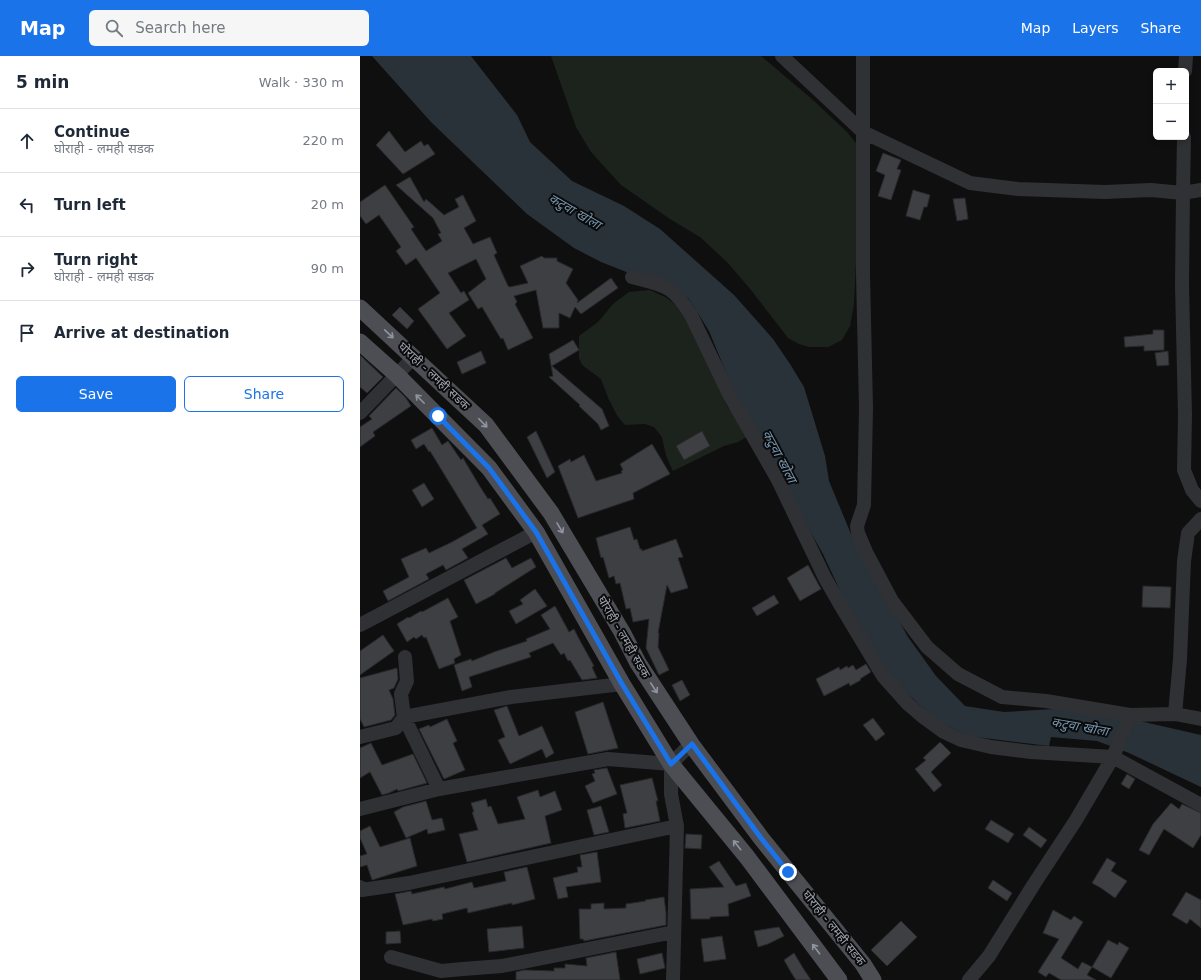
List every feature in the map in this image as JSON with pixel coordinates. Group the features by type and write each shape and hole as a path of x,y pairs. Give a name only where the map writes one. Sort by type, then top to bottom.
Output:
{"main road":[{"name":"घोराही - लमही सडक","path":"360,308 486,425 551,514 622,632 638,663 692,744 761,838 863,964 873,980"},
{"name":"घोराही - लमही सडक","path":"360,342 397,375 489,468 536,532 622,684 671,764 747,857 839,980"}],"street":[{"path":"782,56 864,132 970,183 1018,189 1104,192 1151,190 1183,193 1201,190"},
{"path":"863,56 863,274 866,408 864,505 857,526 858,533 866,552 892,601 927,647 958,674 1002,697 1046,701 1130,715 1175,714 1201,719"},
{"path":"1185,68 1186,56"},
{"path":"1184,140 1182,285 1185,416 1184,470 1192,490 1201,501"},
{"path":"632,277 665,286 674,292 691,315 730,396 778,480 841,606 883,676 908,704 944,732 961,740 976,744 1030,752 1113,757 1201,805"},
{"path":"360,413 414,358"},
{"path":"1175,714 1180,658 1184,561 1188,533 1201,519"},
{"path":"360,625 536,532"},
{"path":"405,657 407,681 401,694 404,717 439,789"},
{"path":"360,737 396,728 404,717 511,697 622,684"},
{"path":"969,980 989,956 1076,820 1113,757 1130,715"},
{"path":"673,980 677,826 671,794 671,764 692,744"},
{"path":"360,809 439,789 608,759 671,764"},
{"path":"360,887 362,890 409,883 677,826"},
{"path":"391,957 441,971 463,970 502,966 674,932"}],"shaded area":[{"path":"551,56 761,56 813,100 847,132 859,147 858,219 854,304 850,326 842,340 828,347 809,347 788,338 728,263 700,237 670,219 621,185 591,152 576,127"},
{"path":"650,290 667,298 682,310 696,334 727,406 741,425 747,437 738,442 724,446 673,471 666,456 662,437 654,427 645,424 625,425 618,417 609,400 601,379 582,365 579,358 579,336 598,322 613,304 629,292"}],"water":[{"name":"कटुवा खोला","path":"372,56 471,56 517,115 530,142 572,181 624,206 660,229 734,295 773,339 804,387 825,456 829,481 851,534 908,637 936,676 965,706 1004,712 1054,709 1122,717 1201,735 1201,787 1129,753 1097,741 1051,737 1049,746 968,736 937,721 892,679 858,629 823,554 770,461 735,394 709,331 689,299 673,285 639,277 601,262 574,248 527,214 431,122"}],"building":[{"path":"389,131 405,152 421,141 424,146 428,144 435,154 403,174 376,145"},
{"path":"883,153 901,160 897,169 901,170 891,200 878,196 885,175 876,171"},
{"path":"410,177 424,202 426,199 444,215 459,207 455,199 463,195 476,221 464,228 473,244 490,237 497,253 494,255 508,286 510,287 528,283 520,266 542,256 544,258 557,258 557,261 573,269 566,283 578,300 577,303 611,278 618,288 581,314 575,307 570,318 559,313 559,328 543,328 536,290 514,296 517,302 515,304 533,338 508,350 503,338 501,339 482,307 478,309 468,293 486,279 476,259 448,273 461,293 464,291 469,300 449,313 466,336 447,349 418,309 440,293 416,258 406,265 396,251 401,247 379,215 366,224 360,216 360,202 385,185 414,227 411,229 426,251 442,241 438,234 441,233 433,218 396,185"},
{"path":"913,190 930,195 927,207 924,207 920,220 906,216"},
{"path":"965,198 968,219 957,221 953,199"},
{"path":"400,307 414,321 407,329 392,315"},
{"path":"1153,330 1164,330 1164,350 1144,351 1144,346 1125,347 1124,337 1153,334"},
{"path":"573,340 579,350 552,366 602,409 609,426 601,430 598,424 579,406 580,405 549,377 553,376 549,354"},
{"path":"481,351 486,363 462,374 457,362"},
{"path":"1168,351 1169,365 1157,366 1155,353"},
{"path":"360,355 383,377 367,393 360,387"},
{"path":"396,388 406,398 411,406 373,432 375,436 360,447 360,427 372,419 369,416"},
{"path":"432,428 442,445 448,441 461,460 463,458 488,499 490,498 500,514 482,525 488,534 462,549 468,558 446,570 443,565 426,574 429,579 388,601 383,591 409,577 401,559 426,548 429,553 477,528 430,451 429,452 424,444 416,449 411,440"},
{"path":"536,431 555,472 547,478 527,437"},
{"path":"702,431 710,446 684,460 676,446"},
{"path":"652,444 670,474 633,493 634,499 578,518 558,466 570,459 571,462 584,455 596,481 622,473 621,471 623,470 620,464"},
{"path":"424,483 434,499 422,507 412,490"},
{"path":"630,527 634,540 637,539 642,551 676,539 683,557 678,558 688,588 671,593 667,585 658,633 658,647 669,670 659,675 646,648 649,619 633,622 630,608 626,609 620,583 616,584 614,576 609,578 603,557 601,558 596,538"},
{"path":"506,558 512,568 531,558 536,567 495,594 476,604 464,580"},
{"path":"808,565 821,589 800,601 787,578"},
{"path":"1143,586 1171,587 1170,608 1142,607"},
{"path":"535,589 547,606 516,624 509,611 523,604 520,600"},
{"path":"774,595 779,603 757,616 752,608"},
{"path":"448,598 458,617 450,621 461,655 454,659 455,663 439,669 426,637 424,638 422,635 416,639 414,637 407,642 397,624 408,617 409,618 421,611 422,612"},
{"path":"555,606 569,632 574,629 594,666 592,667 597,678 582,680 570,660 568,661 564,653 561,655 553,643 529,653 531,657 469,677 472,687 462,691 454,665 471,659 472,661 527,641 526,639 550,629 541,615"},
{"path":"383,635 394,651 360,675 360,651"},
{"path":"866,664 871,672 860,679 861,680 850,686 849,683 824,696 816,679 839,667 840,670 847,666 848,668 853,665 856,670"},
{"path":"397,668 398,679 394,688 389,690 393,699 395,715 391,720 364,727 360,719 360,678"},
{"path":"682,680 690,695 680,701 672,685"},
{"path":"603,702 618,748 588,754 575,712"},
{"path":"507,706 519,736 542,726 554,753 546,758 542,749 510,764 498,740 505,737 494,710"},
{"path":"873,718 885,734 876,741 863,725"},
{"path":"447,719 457,741 453,743 465,770 444,779 419,729 429,725 430,727"},
{"path":"940,742 951,753 931,772 942,785 934,792 915,769 926,760 923,758"},
{"path":"371,743 382,765 413,754 427,783 398,791 397,789 382,795 370,772 360,778 360,748"},
{"path":"607,768 617,794 593,803 585,786 595,781 592,774 595,773 594,770"},
{"path":"1127,774 1135,779 1129,789 1121,784"},
{"path":"652,778 658,801 656,801 660,821 625,828 623,814 627,813 620,785"},
{"path":"538,790 540,797 555,791 562,810 545,816 551,843 467,862 459,834 478,830 472,812 474,812 471,803 486,799 488,807 491,806 498,824 525,819 517,797"},
{"path":"426,801 432,820 442,818 445,830 428,834 427,829 406,838 394,812 403,807"},
{"path":"1171,803 1179,809 1182,804 1201,813 1201,835 1193,848 1164,829 1149,855 1139,850 1153,824"},
{"path":"601,806 609,832 594,835 587,810"},
{"path":"991,820 1014,834 1008,843 985,829"},
{"path":"370,826 380,847 410,838 417,866 372,880 367,865 360,867 360,856 367,854 360,838 360,831"},
{"path":"1029,827 1047,840 1041,848 1023,835"},
{"path":"686,834 702,835 701,849 685,848"},
{"path":"597,852 601,882 566,887 568,897 558,899 553,878 578,872 577,867 582,867 580,855"},
{"path":"1107,858 1116,863 1111,871 1127,881 1115,898 1092,883"},
{"path":"719,861 736,886 746,883 751,896 728,904 729,916 710,917 710,919 691,919 690,889 724,887 709,867"},
{"path":"527,867 535,899 468,913 467,908 442,914 443,919 433,921 432,919 403,925 395,894 411,891 412,894 444,887 445,889 472,882 474,888 506,881 504,872"},
{"path":"993,880 1012,893 1007,901 988,888"},
{"path":"1186,892 1201,900 1201,928 1190,919 1187,924 1172,915"},
{"path":"664,897 666,925 584,941 583,939 580,939 579,909 591,909 591,904 604,903 604,909 626,908 626,904"},
{"path":"1053,910 1071,920 1074,916 1083,922 1061,958 1078,969 1082,962 1092,967 1087,975 1096,980 1061,980 1049,973 1046,977 1038,972 1059,939 1043,933"},
{"path":"901,921 917,937 887,966 871,950"},
{"path":"522,926 524,948 489,952 487,929"},
{"path":"779,927 784,936 758,947 754,931"},
{"path":"400,931 401,943 386,944 386,932"},
{"path":"722,936 726,959 704,962 701,939"},
{"path":"1108,940 1118,945 1119,942 1129,948 1111,978 1092,967"},
{"path":"616,952 620,980 516,980 516,972 524,970 554,971 554,968 565,968 565,964 587,966 586,958"},
{"path":"662,953 665,968 640,974 637,959"},
{"path":"794,953 811,980 796,980 792,974 784,960"}],"route":[{"path":"438,416 489,468 536,532 622,684 671,764 692,744 788,872"}]}
